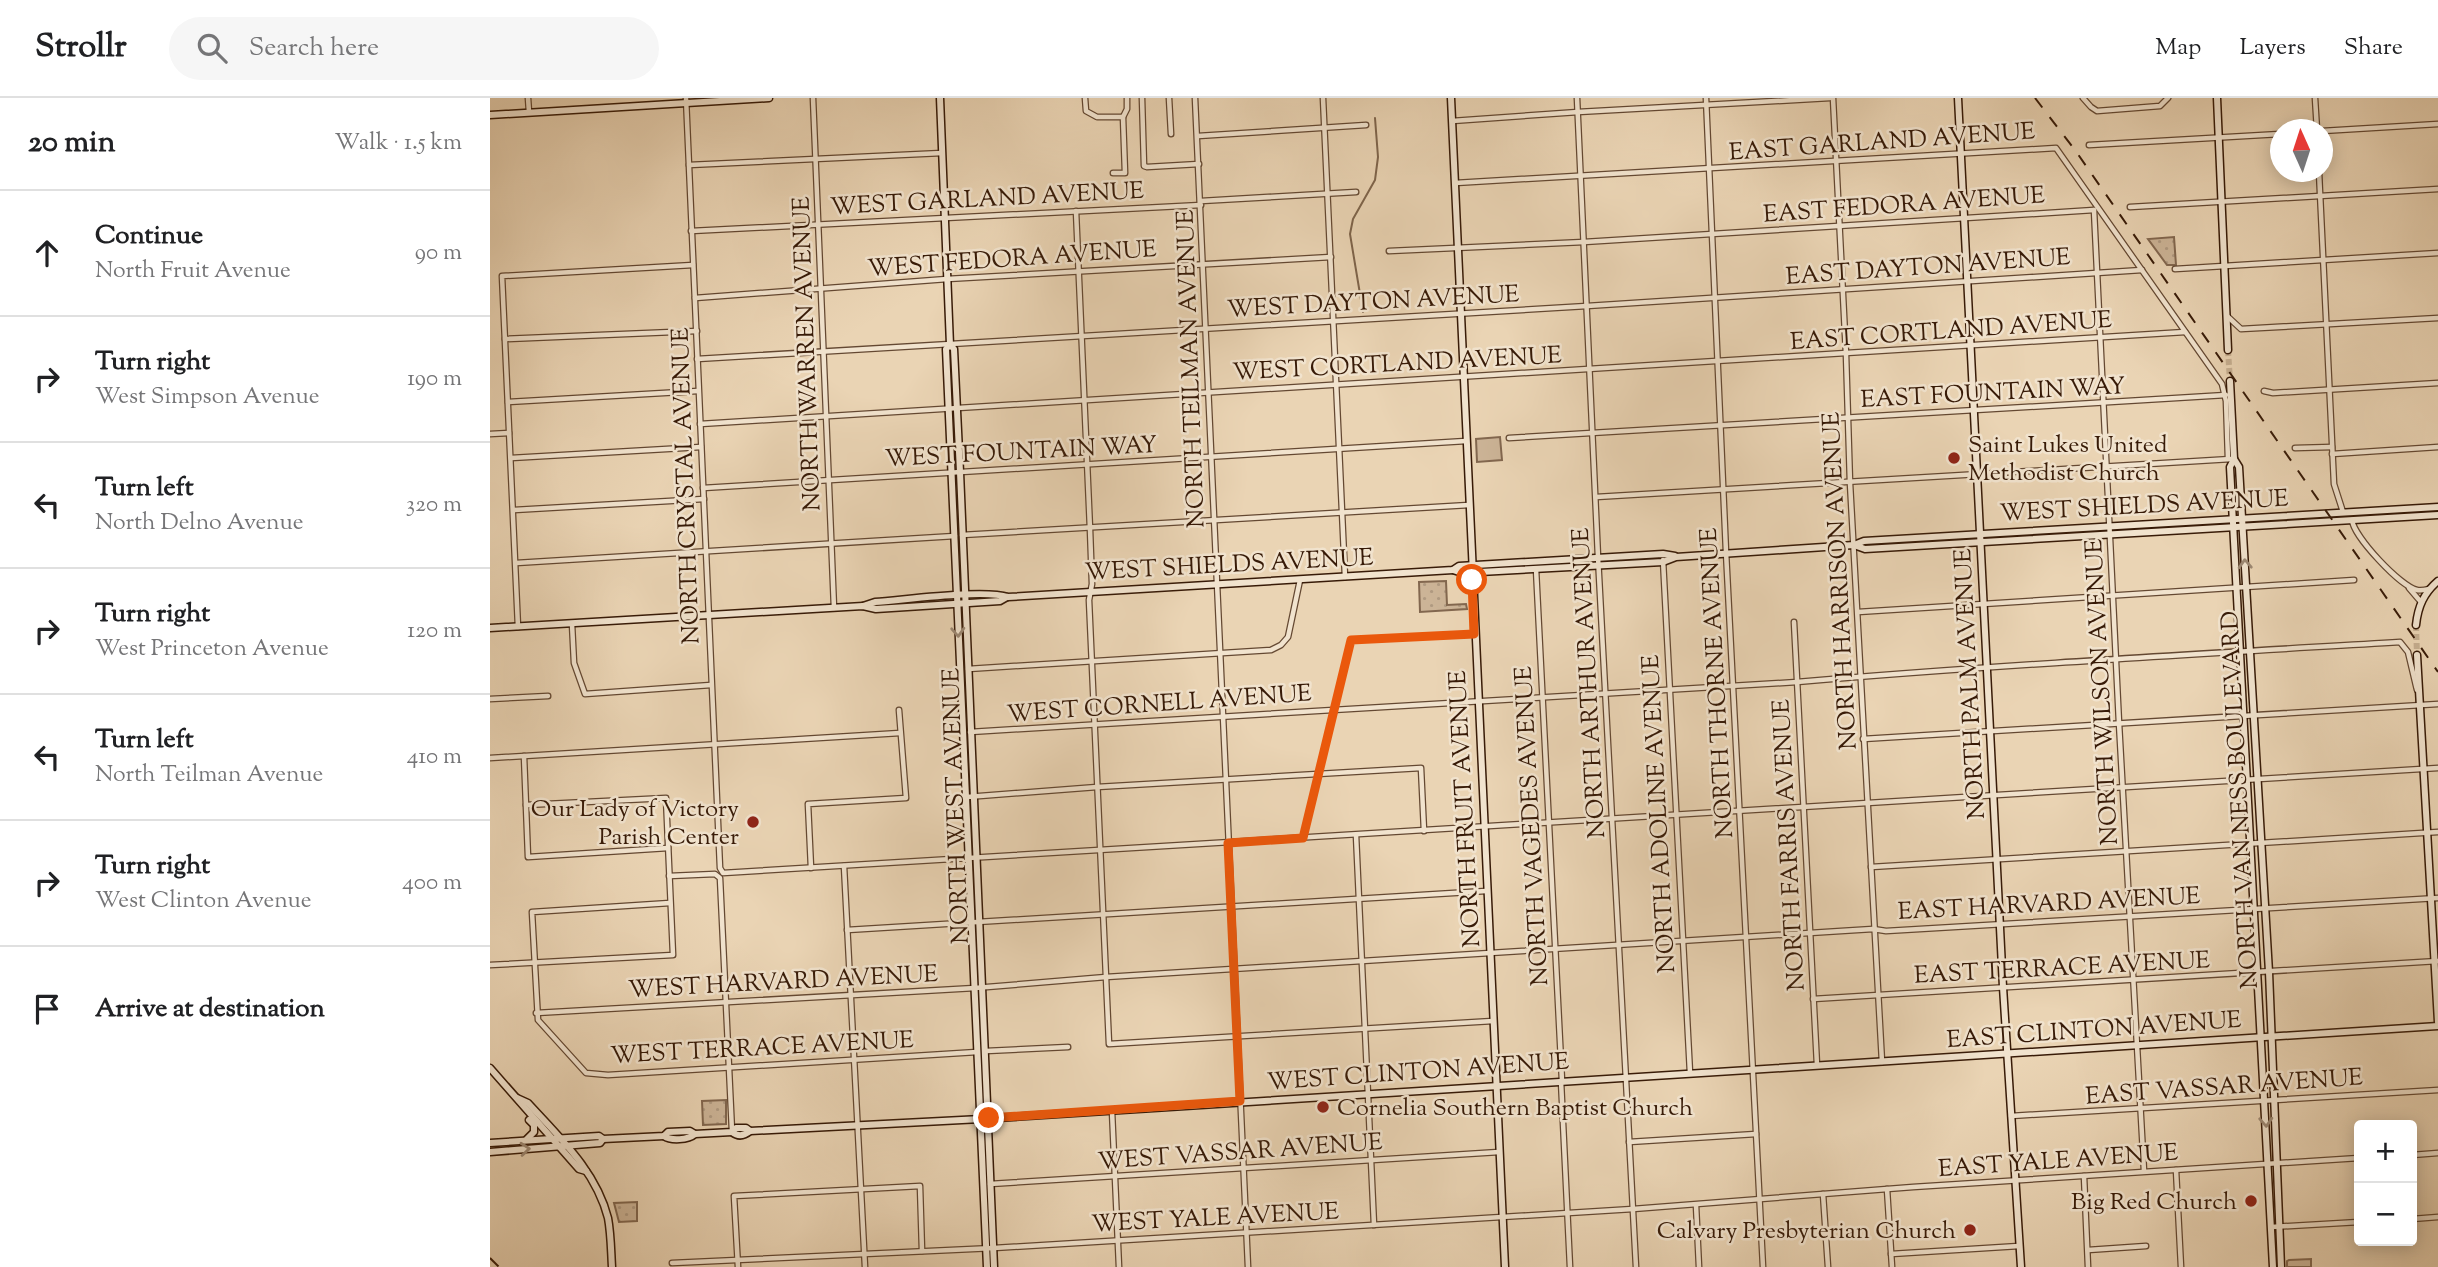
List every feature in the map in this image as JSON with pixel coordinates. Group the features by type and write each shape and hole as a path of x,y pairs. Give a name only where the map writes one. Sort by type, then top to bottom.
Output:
{"main road":[{"path":"490,115 686,100 769,98"},
{"name":"NORTH WEST AVENUE","path":"940,98 950,345 946,349 960,472 957,600 967,733 990,1248 994,1267"},
{"name":"NORTH FRUIT AVENUE","path":"1451,98 1505,1267"},
{"name":"NORTH PALM AVENUE","path":"1958,98 2003,988 2021,1267"},
{"path":"2217,98 2228,350"},
{"name":"NORTH VAN NESS BOULEVARD","path":"2230,382 2233,437 2230,467 2273,1267"},
{"name":"NORTH WEST AVENUE","path":"953,408 952,472 966,600 967,733"},
{"name":"NORTH VAN NESS BOULEVARD","path":"2231,459 2239,467 2243,522 2252,715 2269,972 2281,1267"},
{"name":"WEST SHIELDS AVENUE","path":"490,628 863,606 875,601 1000,601 1008,597 1453,570 1459,566 1472,569 1536,569 1598,561 1726,552 1854,545 1865,549 1980,538 2234,523 2343,512 2438,507"},
{"name":"WEST SHIELDS AVENUE","path":"2243,522 2438,515"},
{"path":"1536,569 1539,565 1567,559"},
{"name":"WEST SHIELDS AVENUE","path":"1472,569 1567,559 1598,561"},
{"path":"2416,625 2421,602 2438,581"},
{"path":"2417,655 2428,833 2435,898 2438,1024"},
{"name":"EAST CLINTON AVENUE","path":"1752,1069 1882,1063 2438,1024"},
{"path":"490,1068 579,1169 586,1171"},
{"name":"WEST CLINTON AVENUE","path":"490,1143 559,1137 600,1136 603,1139 664,1136 668,1132 690,1131 695,1134 732,1132 746,1135 750,1131 985,1119 1752,1069"},
{"path":"517,1098 528,1103 584,1165 600,1195 608,1218 612,1267"},
{"path":"526,1140 533,1134 534,1128 526,1117 527,1112"},
{"name":"WEST CLINTON AVENUE","path":"490,1152 600,1143 603,1139"},
{"name":"NORTH WEST AVENUE","path":"987,1267 990,1248"}],"street":[{"path":"528,98 529,112"},
{"name":"NORTH WARREN AVENUE","path":"813,98 834,608"},
{"path":"1085,98 1086,111 1094,117 1123,117"},
{"path":"1113,173 1125,173 1123,117 1127,98"},
{"path":"1142,98 1144,166 1199,164"},
{"path":"1169,98 1171,134"},
{"name":"NORTH TEILMAN AVENUE","path":"1195,98 1248,1267"},
{"path":"1323,98 1345,576"},
{"name":"NORTH ARTHUR AVENUE","path":"1577,98 1598,561 1636,1267"},
{"name":"NORTH THORNE AVENUE","path":"1706,98 1726,552 1763,1267"},
{"path":"1452,121 1578,111 1831,98"},
{"name":"NORTH HARRISON AVENUE","path":"1831,98 1882,1063"},
{"path":"2083,98 2097,111 2160,106 2168,98"},
{"path":"2315,98 2316,119"},
{"name":"NORTH CRYSTAL AVENUE","path":"686,100 732,1132"},
{"path":"2333,130 2438,124"},
{"path":"1198,136 1366,125"},
{"path":"2089,145 2270,135"},
{"name":"EAST GARLAND AVENUE","path":"1709,170 2056,148 2096,209"},
{"path":"688,165 942,153"},
{"path":"1454,183 1709,170"},
{"path":"2319,182 2332,454 2336,495 2343,512"},
{"path":"2130,207 2438,189"},
{"name":"WEST GARLAND AVENUE","path":"691,231 1146,208 1356,192"},
{"path":"1596,497 2231,459 2226,395 2222,384 2096,209"},
{"name":"EAST FEDORA AVENUE","path":"1713,233 2096,209"},
{"name":"NORTH WILSON AVENUE","path":"2096,209 2119,723 2144,1171"},
{"path":"1076,211 1090,529 1097,787 1110,1044 1493,1021"},
{"path":"1389,251 1713,233"},
{"path":"2175,269 2438,253"},
{"name":"WEST FEDORA AVENUE","path":"695,298 947,279 1331,257"},
{"path":"518,627 502,276 693,265"},
{"name":"EAST DAYTON AVENUE","path":"1716,297 2142,270"},
{"name":"WEST DAYTON AVENUE","path":"697,359 1716,297"},
{"path":"2227,316 2241,329 2438,318"},
{"path":"505,339 696,331"},
{"name":"EAST CORTLAND AVENUE","path":"1719,363 2185,332"},
{"name":"WEST CORTLAND AVENUE","path":"700,424 1719,363"},
{"path":"2264,391 2438,383"},
{"path":"508,402 698,391"},
{"name":"EAST FOUNTAIN WAY","path":"1720,425 2226,395"},
{"path":"1509,438 1720,425"},
{"path":"2228,425 2233,437"},
{"path":"490,434 509,433"},
{"name":"WEST FOUNTAIN WAY","path":"704,488 1466,441"},
{"path":"511,458 701,447"},
{"path":"2295,449 2332,447"},
{"path":"2332,454 2438,447"},
{"path":"514,510 704,499"},
{"path":"516,563 1469,505"},
{"path":"2352,520 2354,530 2368,549 2404,582 2421,602"},
{"name":"NORTH ADOLINE AVENUE","path":"1663,558 1690,1073"},
{"name":"NORTH VAGEDES AVENUE","path":"1536,569 1570,1267"},
{"path":"968,669 1270,650 1281,645 1288,637 1300,580"},
{"path":"1858,612 2354,580"},
{"path":"2404,582 2417,590 2429,589"},
{"name":"NORTH FARRIS AVENUE","path":"1794,622 1817,1066"},
{"path":"572,624 574,663 585,694 711,685"},
{"path":"1303,838 1351,640 1474,634"},
{"name":"WEST CORNELL AVENUE","path":"967,733 2400,642 2408,652 2420,701"},
{"path":"490,699 548,696"},
{"path":"1863,739 2244,716 2420,701 2438,704"},
{"path":"811,868 808,804 906,799 899,710"},
{"path":"490,758 900,733"},
{"path":"524,756 528,857 668,848"},
{"path":"970,797 1421,768 1424,831"},
{"path":"669,876 2438,768"},
{"path":"490,965 673,955 666,798 526,806"},
{"path":"1871,867 2438,832"},
{"path":"1356,835 1374,1225"},
{"path":"844,866 865,1267"},
{"path":"847,930 1486,891"},
{"name":"EAST HARVARD AVENUE","path":"1745,937 2435,898"},
{"path":"536,1013 532,912 670,903"},
{"name":"WEST HARVARD AVENUE","path":"536,1013 1745,937"},
{"name":"EAST TERRACE AVENUE","path":"1813,999 2436,962"},
{"name":"WEST TERRACE AVENUE","path":"536,1013 541,1026 586,1073 608,1075 1068,1047"},
{"name":"EAST VASSAR AVENUE","path":"2011,1116 2438,1090"},
{"path":"1112,1109 1119,1267"},
{"path":"1629,1142 1756,1134"},
{"name":"WEST VASSAR AVENUE","path":"987,1184 1499,1152"},
{"path":"2417,1155 2438,1153"},
{"name":"EAST YALE AVENUE","path":"1759,1200 2354,1158"},
{"path":"2176,1170 2181,1267"},
{"path":"2084,1176 2088,1267"},
{"path":"738,1267 734,1196 920,1186 922,1251"},
{"path":"1887,1189 1892,1267"},
{"path":"1823,1194 1828,1267"},
{"name":"WEST YALE AVENUE","path":"672,1263 990,1248 1759,1200"},
{"path":"1696,1205 1699,1267"},
{"path":"2417,1219 2438,1217"},
{"path":"2271,1227 2354,1222"},
{"path":"1891,1254 2020,1246"},
{"path":"2088,1250 2146,1246"},
{"path":"606,1267 612,1267"}],"green space":[{"path":"2174,237 2176,265 2167,265 2148,239"},
{"path":"1500,437 1502,460 1477,462 1476,439"},
{"path":"1446,581 1447,605 1466,604 1467,609 1420,612 1419,582"},
{"path":"726,1100 726,1124 703,1125 702,1101"},
{"path":"637,1202 637,1221 619,1222 614,1203"},
{"path":"2311,1259 2311,1267 2287,1267 2289,1260"}],"waterway":[{"path":"1363,312 1350,234 1353,219 1375,180 1378,157 1375,118"}],"tunnel":[{"path":"2228,350 2230,381"},
{"path":"2416,625 2417,655"}],"railway":[{"path":"2035,98 2075,150 2438,672"},
{"path":"490,1258 499,1267"}],"place":[{"name":"Saint Lukes United Methodist Church","path":"1954,458"},
{"name":"Our Lady of Victory Parish Center","path":"753,822"},
{"name":"Cornelia Southern Baptist Church","path":"1323,1107"},
{"name":"Big Red Church","path":"2251,1201"},
{"name":"Calvary Presbyterian Church","path":"1970,1230"}],"route":[{"path":"989,1118 1240,1101 1228,843 1303,838 1351,640 1474,634 1472,580"}]}
